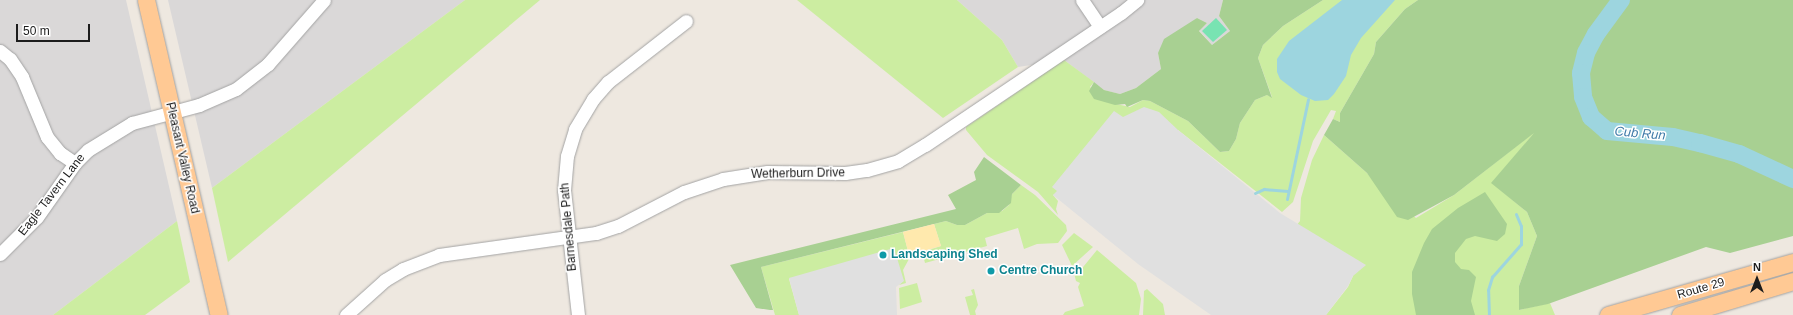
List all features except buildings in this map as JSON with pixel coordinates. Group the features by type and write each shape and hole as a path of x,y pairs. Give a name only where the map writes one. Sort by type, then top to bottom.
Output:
{"main road":[{"name":"Pleasant Valley Road","path":"146,0 219,315"},
{"name":"Route 29","path":"1608,315 1793,262"},
{"name":"Route 29","path":"1680,315 1793,281"}],"street":[{"name":"Eagle Tavern Lane","path":"0,254 37,217 75,163 88,150 119,129 172,111 219,98 251,80 268,64 324,0"},
{"path":"1082,0 1100,27"},
{"name":"Wetherburn Drive","path":"346,315 385,280 403,270 439,255 569,237 618,226 684,192 723,179 767,172 845,173 867,170 898,161 925,146 1100,27 1136,0"},
{"name":"Barnesdale Path","path":"578,315 569,237 565,170 570,142 581,117 608,82 686,21"},
{"path":"0,51 10,59 22,77 47,137 60,153 75,163"}],"shaded area":[{"path":"0,0 126,0 177,221 53,315 0,315"},
{"path":"168,0 465,0 212,188"},
{"path":"957,0 1223,0 1219,16 1230,31 1212,45 1199,30 1207,23 1197,18 1158,53 1161,69 1136,88 1120,94 1104,90 1064,60 1018,67 1002,40"},
{"path":"1144,107 1159,112 1178,130 1280,213 1366,265 1353,276 1348,286 1326,315 1211,315 1138,264 1053,195 1057,191 1052,187 1114,111 1123,117"},
{"path":"894,248 904,281 896,287 897,315 799,315 789,278"}],"green space":[{"path":"465,0 540,0 228,262 212,188"},
{"path":"797,0 957,0 1002,40 1018,67 943,118"},
{"path":"1223,0 1323,0 1283,26 1263,45 1258,58 1272,98 1267,95 1255,100 1240,123 1236,139 1229,151 1220,152 1188,121 1150,101 1143,100 1127,107 1125,104 1115,105 1094,99 1089,91 1094,82 1104,90 1120,94 1136,88 1161,69 1158,53 1164,39 1197,18 1207,23 1199,31 1212,45 1230,31 1219,16"},
{"path":"1323,0 1418,0 1405,9 1376,42 1374,54 1340,113 1340,122 1333,119 1336,111 1331,110 1313,141 1293,202 1282,212 1178,130 1053,195 1058,201 1056,209 1058,215 1038,192 987,155 966,130 966,127 1064,60 1094,82 1090,87 1107,102 1130,107 1143,100 1150,101 1188,121 1220,152 1229,151 1236,139 1240,123 1255,100 1267,95 1272,97 1258,58 1263,45 1283,26"},
{"path":"1418,0 1793,0 1793,236 1730,253 1706,247 1548,304 1519,310 1519,286 1537,236 1527,212 1491,183 1534,133 1454,195 1408,220 1397,217 1367,173 1324,135 1333,119 1340,122 1340,113 1374,54 1376,42 1405,9"},
{"path":"1216,18 1227,30 1213,42 1202,31"},
{"path":"1536,131 1492,183 1527,212 1537,236 1519,286 1519,310 1550,303 1555,315 1326,315 1348,287 1353,276 1296,226 1300,221 1301,198 1312,160 1324,135 1367,173 1378,186 1416,218 1454,195"},
{"path":"984,157 1021,185 1012,194 1011,203 999,213 987,213 965,225 957,225 946,221 761,267 773,310 756,308 730,265 956,209 948,195 976,180 974,172"},
{"path":"1021,185 1035,195 1066,225 1067,231 1058,243 1037,244 1024,249 1018,228 985,238 987,246 925,263 922,252 941,246 934,224 946,221 957,225 965,225 987,213 1002,211 1009,205 1012,194"},
{"path":"1485,192 1507,224 1505,234 1497,241 1475,236 1466,239 1455,253 1455,262 1461,269 1469,270 1476,277 1471,301 1475,315 1416,315 1412,294 1412,272 1424,243 1432,229 1458,208"},
{"path":"177,221 190,282 145,315 53,315"},
{"path":"903,232 909,255 920,252 921,255 909,259 903,270 906,283 899,285 903,281 789,279 799,315 775,315 761,267"},
{"path":"1074,233 1093,247 1072,266 1062,245"},
{"path":"1097,250 1136,283 1141,299 1139,315 1063,315 1065,312 1084,306 1078,287 1080,283 1076,281 1074,273 1079,272"},
{"path":"917,283 922,302 900,309 899,288"},
{"path":"974,289 978,305 975,311 976,315 970,315 965,297 973,295 971,290"},
{"path":"1147,289 1163,304 1165,315 1143,315 1144,291"}],"sand":[{"path":"934,224 941,246 909,255 903,232"}],"water":[{"path":"1342,0 1395,0 1361,38 1351,55 1346,76 1334,94 1328,100 1315,101 1301,95 1280,79 1277,72 1277,59 1289,41"}],"waterway":[{"name":"Cub Run","path":"1621,0 1596,34 1586,53 1581,73 1583,97 1591,117 1607,131 1673,137 1700,143 1739,154 1793,179"},
{"path":"1287,199 1308,99"},
{"path":"1255,193 1264,189 1288,191"},
{"path":"1489,315 1488,290 1492,277 1521,244 1521,226 1516,214"}],"place":[{"name":"Landscaping Shed","path":"883,255"},
{"name":"Centre Church","path":"991,271"}]}
